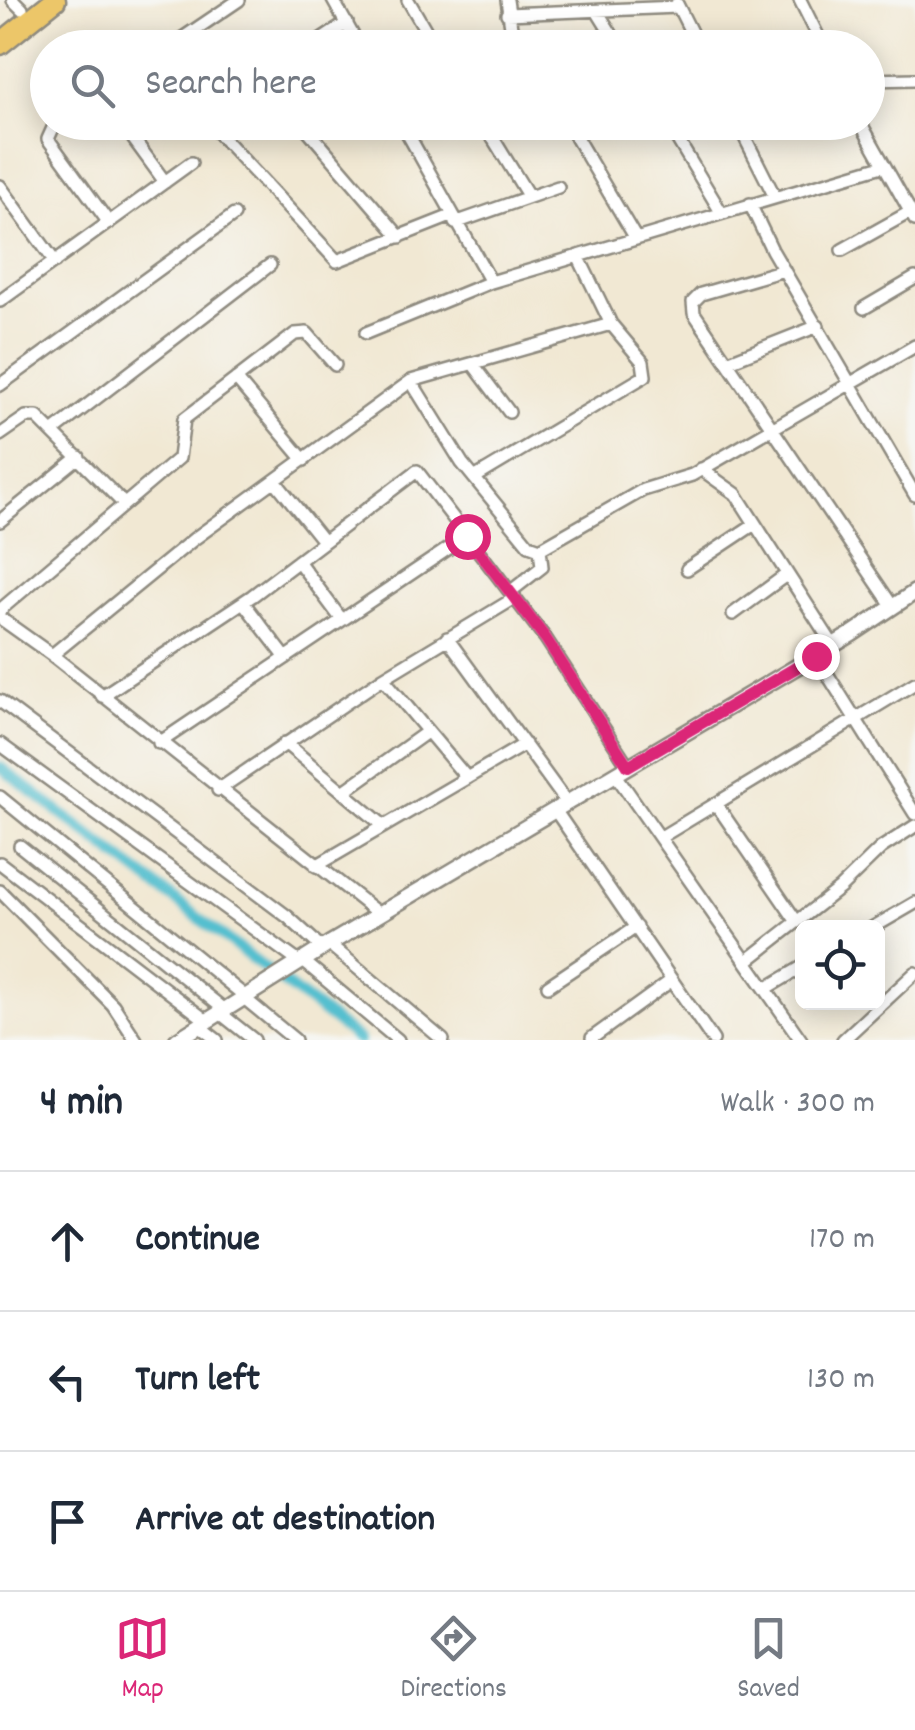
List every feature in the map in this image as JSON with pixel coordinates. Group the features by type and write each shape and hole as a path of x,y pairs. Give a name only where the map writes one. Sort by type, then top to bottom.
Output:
{"highway":[{"path":"0,44 55,0"},
{"path":"0,28 23,3"}],"street":[{"path":"195,30 239,0"},
{"path":"334,0 350,30"},
{"path":"408,0 426,30"},
{"path":"800,0 815,30"},
{"path":"507,7 597,11 677,3 690,30"},
{"path":"597,11 609,30"},
{"path":"338,30 347,24"},
{"path":"885,80 915,79"},
{"path":"49,140 109,223"},
{"path":"134,140 165,182"},
{"path":"225,140 337,260 400,236 558,187"},
{"path":"317,140 400,236"},
{"path":"411,140 491,282"},
{"path":"494,140 528,198"},
{"path":"578,140 634,236"},
{"path":"677,140 721,212"},
{"path":"746,140 775,196"},
{"path":"842,250 913,216 869,140"},
{"path":"0,301 192,163"},
{"path":"366,333 491,282 634,236 882,166"},
{"path":"1,190 55,262"},
{"path":"750,204 915,495"},
{"path":"0,385 234,215"},
{"path":"474,478 645,376 642,362 611,324 578,256"},
{"path":"55,430 270,265"},
{"path":"784,270 702,294 693,302 694,312 893,606"},
{"path":"864,308 915,278"},
{"path":"52,655 410,381 611,324"},
{"path":"727,362 818,326"},
{"path":"0,610 179,458 184,419 299,332 308,333 334,365"},
{"path":"540,550 642,490 701,469 915,346"},
{"path":"473,364 508,412"},
{"path":"236,379 304,460"},
{"path":"410,381 474,478 529,544 540,550"},
{"path":"0,435 32,415 55,430 124,504"},
{"path":"0,521 79,456"},
{"path":"701,469 736,494 834,645"},
{"path":"102,696 243,602 416,471 512,595 661,837 801,1040"},
{"path":"275,481 324,542"},
{"path":"687,569 753,525"},
{"path":"159,743 467,536"},
{"path":"218,790 512,595 542,566 540,550"},
{"path":"298,561 342,620"},
{"path":"734,614 786,575"},
{"path":"177,1040 297,963 816,656 915,592"},
{"path":"243,602 286,658"},
{"path":"0,618 379,914"},
{"path":"447,638 525,744 636,927 713,1040"},
{"path":"816,656 915,814"},
{"path":"383,678 467,778"},
{"path":"661,837 914,686"},
{"path":"0,701 288,916 442,1040"},
{"path":"343,792 428,732"},
{"path":"284,743 384,826"},
{"path":"0,744 398,1040"},
{"path":"316,866 525,744"},
{"path":"0,797 295,1040"},
{"path":"716,804 795,921"},
{"path":"798,920 882,848 915,826"},
{"path":"20,846 213,1018 216,1040"},
{"path":"0,863 213,1018 254,1040"},
{"path":"0,891 113,1005 136,1040"},
{"path":"885,920 915,902"},
{"path":"747,961 795,923"},
{"path":"548,986 636,927"},
{"path":"767,988 795,972"},
{"path":"843,1040 915,974"},
{"path":"592,1038 672,980"}],"waterway":[{"path":"0,767 359,1040"}],"route":[{"path":"467,536 546,639 628,766 816,656"}]}
